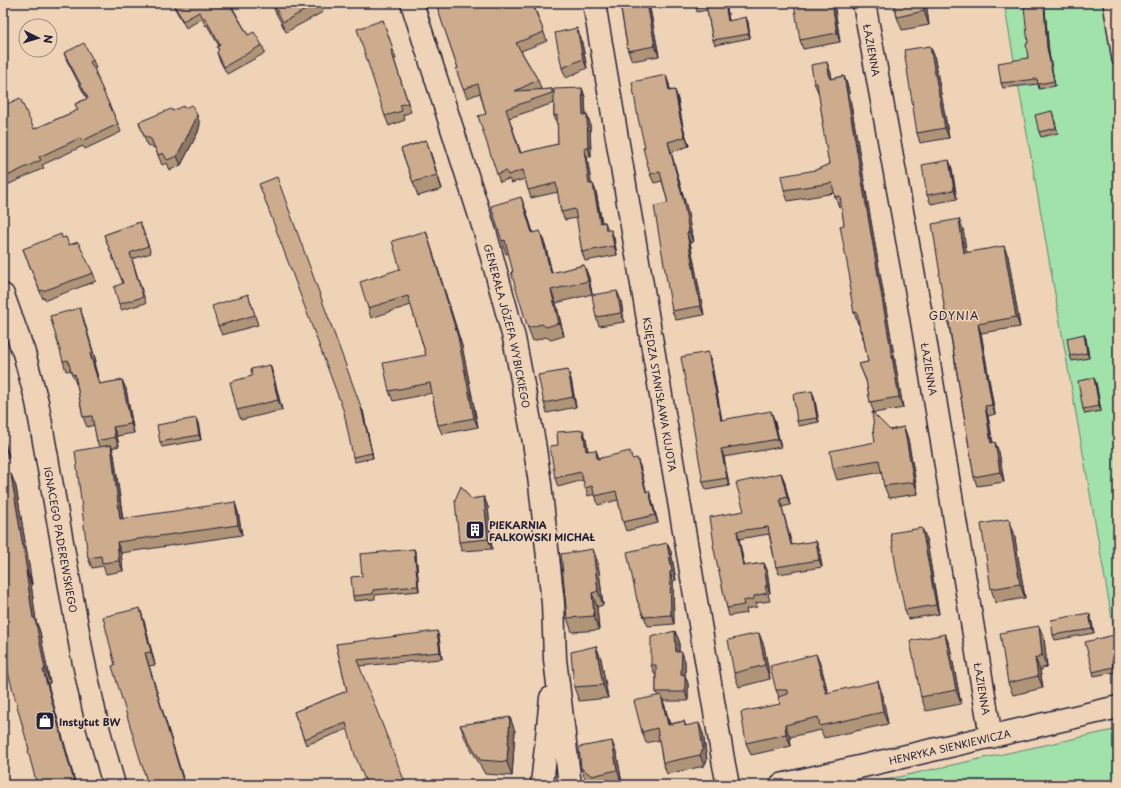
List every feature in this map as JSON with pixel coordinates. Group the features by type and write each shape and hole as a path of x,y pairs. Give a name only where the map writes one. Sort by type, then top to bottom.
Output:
{"street":[{"name":"GENERAŁA JÓZEFA WYBICKIEGO","path":"412,3 486,235 514,338 534,442 540,484 554,603 555,659 570,785"},
{"name":"KSIĘDZA STANISŁAWA KUJOTA","path":"594,3 728,785"},
{"name":"ŁAZIENNA","path":"864,3 922,323 991,737"},
{"name":"IGNACEGO PADEREWSKIEGO","path":"3,295 24,353 37,402 82,654 97,724 114,785"},
{"name":"GENERAŁA JÓZEFA WYBICKIEGO","path":"542,785 555,659"},
{"name":"HENRYKA SIENKIEWICZA","path":"781,785 1118,707"}],"lane":[{"path":"1109,3 1118,60"}],"green space":[{"path":"1004,3 1118,3 1118,653"},
{"path":"1118,729 1118,785 864,785 927,770"}],"building":[{"path":"173,3 229,3 248,35 254,32 262,45 224,67 217,52 219,50 217,47 220,45 205,18 203,18 199,12 183,21"},
{"path":"273,3 319,3 283,22"},
{"path":"436,3 532,3 544,32 516,43 538,80 515,91 552,89 552,93 506,109 520,153 558,144 557,115 554,116 554,89 582,88 583,115 587,115 588,148 584,148 589,184 593,184 600,223 605,222 606,230 611,230 614,246 582,252 575,209 561,212 556,183 528,190 523,170 508,175 506,171 497,174 478,116 486,114 478,84 463,89 456,69 458,68"},
{"path":"620,3 647,3 655,46 628,51"},
{"path":"695,3 725,3 728,21 746,17 749,34 713,40 706,5 696,7"},
{"path":"794,3 832,3 837,33 800,40"},
{"path":"894,3 923,3 924,11 897,17"},
{"path":"1044,5 1047,48 1054,81 1038,84 1037,79 1001,83 998,63 1028,58 1024,7"},
{"path":"383,20 393,49 391,50 408,103 400,105 402,111 385,116 357,29"},
{"path":"577,28 583,59 562,68 555,33"},
{"path":"84,43 93,60 90,62 96,72 95,73 118,124 82,141 80,138 39,157 41,160 3,178 3,106 20,98 34,129 78,110 75,104 88,98 64,53"},
{"path":"930,46 945,128 917,133 904,50"},
{"path":"827,62 830,79 844,76 899,397 870,402 866,380 859,364 868,362 857,312 854,313 849,285 851,284 840,226 844,225 840,196 835,197 832,183 784,190 781,176 816,170 829,164 817,83 814,83 811,65"},
{"path":"666,75 669,91 675,90 685,137 668,142 683,199 689,232 687,233 700,306 672,311 654,206 668,203 660,172 650,174 643,148 645,147 632,82"},
{"path":"192,105 197,115 177,156 167,160 163,153 158,155 151,139 144,136 139,122 171,109 172,111 183,106 184,108"},
{"path":"1052,111 1056,128 1039,132 1035,115"},
{"path":"426,140 437,175 413,182 401,149"},
{"path":"949,160 954,190 927,195 922,165"},
{"path":"277,177 361,407 372,453 353,457 344,412 259,184"},
{"path":"521,197 532,233 540,231 551,273 584,265 588,281 551,290 559,323 546,327 542,324 528,328 511,272 513,272 505,240 502,241 491,206"},
{"path":"959,219 964,253 1004,246 1016,317 978,324 992,405 985,406 991,443 995,442 1000,472 974,477 948,317 946,317 932,224"},
{"path":"140,222 148,246 130,253 143,297 119,304 114,287 123,283 104,235"},
{"path":"426,231 458,337 474,418 438,425 430,383 389,391 383,363 426,355 408,296 368,308 360,282 400,269 392,241"},
{"path":"61,234 62,238 66,237 69,245 78,242 93,273 40,291 23,249"},
{"path":"617,291 621,313 596,317 592,295"},
{"path":"248,294 255,315 218,326 212,306"},
{"path":"80,308 93,353 90,354 99,384 122,380 131,424 113,427 115,437 97,441 92,416 83,417 75,374 72,375 68,360 63,361 50,316"},
{"path":"1084,334 1087,353 1070,356 1067,338"},
{"path":"708,352 721,420 771,411 778,439 721,449 727,478 703,482 681,357"},
{"path":"270,365 278,400 237,410 230,382 252,376 251,369"},
{"path":"568,370 573,397 544,403 538,375"},
{"path":"1094,378 1099,406 1083,409 1078,381"},
{"path":"812,391 817,418 797,421 793,394"},
{"path":"872,412 890,430 904,427 914,482 884,486 879,460 833,468 830,451 875,442"},
{"path":"196,418 199,435 160,442 157,425"},
{"path":"583,430 586,451 596,450 597,459 630,451 632,459 637,458 646,492 649,491 655,515 623,522 616,491 595,496 592,486 585,488 581,472 555,478 550,446 558,445 557,432"},
{"path":"111,445 120,519 235,502 238,525 117,542 119,561 102,563 101,556 88,558 75,451"},
{"path":"781,473 787,497 780,499 791,545 816,541 819,560 776,567 768,527 737,531 743,566 764,563 767,586 765,586 767,593 754,596 754,599 743,601 744,605 727,608 713,545 710,517 744,511 736,483"},
{"path":"11,474 33,618 35,618 45,669 43,670 75,785 37,785 9,676 3,641 3,475"},
{"name":"PIEKARNIA FALKOWSKI MICHAŁ","path":"461,486 471,499 484,497 488,539 459,542 455,500"},
{"path":"1009,519 1020,584 991,589 981,524"},
{"path":"922,528 936,605 905,610 896,568 891,533"},
{"path":"667,543 672,571 670,572 671,615 644,617 637,600 627,552"},
{"path":"414,549 418,586 373,590 373,594 353,596 351,577 362,576 360,554"},
{"path":"593,549 598,591 592,593 594,616 567,618 561,554"},
{"path":"140,608 151,652 145,653 184,784 180,785 148,785 112,666 115,665 103,617"},
{"path":"1089,613 1092,629 1053,635 1051,620"},
{"path":"1039,626 1042,655 1035,658 1038,676 1008,683 1000,633"},
{"path":"437,631 440,652 357,660 406,785 367,785 355,755 346,723 304,739 294,712 347,691 336,644"},
{"path":"675,631 676,652 682,652 681,674 685,675 685,692 656,692 656,665 651,665 651,637"},
{"path":"759,633 765,665 734,673 728,640"},
{"path":"945,634 956,690 921,697 910,641"},
{"path":"1118,634 1118,659 1112,660 1113,667 1093,672 1085,642"},
{"path":"596,646 603,685 574,687 571,652"},
{"path":"816,654 826,693 878,681 883,712 820,726 818,717 785,725 786,734 746,743 741,712 780,704 778,697 788,694 788,690 776,690 770,666"},
{"path":"661,695 668,725 684,721 685,726 699,723 703,749 700,755 663,763 657,728 642,732 634,701"},
{"path":"510,717 507,762 480,760 460,725"},
{"path":"612,741 617,770 592,776 581,768 579,747"}],"place":[{"name":"PIEKARNIA FALKOWSKI MICHAŁ","path":"475,530"},
{"name":"Instytut BW","path":"45,721"}],"district":[{"name":"GDYNIA","path":"954,315"}]}
